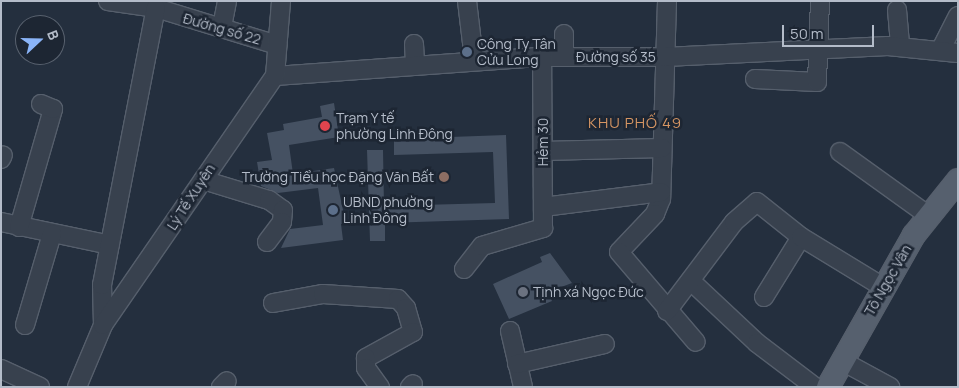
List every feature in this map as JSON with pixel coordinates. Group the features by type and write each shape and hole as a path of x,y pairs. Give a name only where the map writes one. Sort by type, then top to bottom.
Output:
{"main road":[{"name":"Tô Ngọc Vân","path":"828,387 883,288 929,216 954,193"}],"street":[{"name":"Đường số 22","path":"108,1 156,8 179,9 222,27 277,45"},
{"path":"222,27 227,1"},
{"path":"275,76 280,1"},
{"path":"467,1 474,60"},
{"path":"667,1 661,192 656,214 620,252 667,311 696,342"},
{"path":"755,79 817,82 820,50 820,1"},
{"path":"103,324 102,285 156,8"},
{"path":"897,10 900,47"},
{"path":"950,51 958,16"},
{"path":"564,34 564,57"},
{"path":"414,44 415,66"},
{"name":"Đường số 35","path":"275,76 474,60 542,57 665,58 900,47 950,51"},
{"name":"Hẻm 30","path":"464,269 482,246 543,228 542,57"},
{"name":"Lý Tế Xuyên","path":"77,387 103,324 275,76"},
{"path":"20,227 52,109 41,104"},
{"path":"542,151 662,148"},
{"path":"840,152 929,216"},
{"path":"203,180 269,200 283,210 282,222 268,242"},
{"path":"543,207 661,192"},
{"path":"667,311 692,282 734,222 757,202 801,237 883,288"},
{"path":"1,222 110,245"},
{"path":"25,325 52,234"},
{"path":"764,297 801,237"},
{"path":"692,282 757,343 815,387"},
{"path":"273,303 323,294 398,299 406,308 413,332 366,358 366,368 380,387"},
{"path":"510,331 523,387"},
{"path":"517,364 605,344"},
{"path":"842,360 890,387"},
{"path":"1,369 40,387"}],"building":[{"name":"UBND phường Linh Đông","path":"334,103 339,137 289,145 293,174 334,168 346,224 341,224 343,240 281,248 290,229 323,225 318,188 278,193 261,186 257,162 272,160 267,133 284,130 283,124 322,117 320,106"},
{"path":"506,135 509,219 385,223 385,241 370,241 367,150 383,150 384,206 495,203 493,152 394,155 394,139"},
{"name":"Tịnh xá Ngọc Đức","path":"550,253 572,283 548,292 552,301 509,319 493,284 542,262 540,257"}],"place":[{"name":"Công Ty Tân Cửu Long","path":"467,52"},
{"name":"Trạm Y tế phường Linh Đông","path":"325,126"},
{"name":"Trường Tiểu học Đặng Văn Bất","path":"444,177"},
{"name":"UBND phường Linh Đông","path":"333,210"},
{"name":"Tịnh xá Ngọc Đức","path":"523,292"}],"district":[{"name":"KHU PHỐ 49","path":"635,123"}]}
